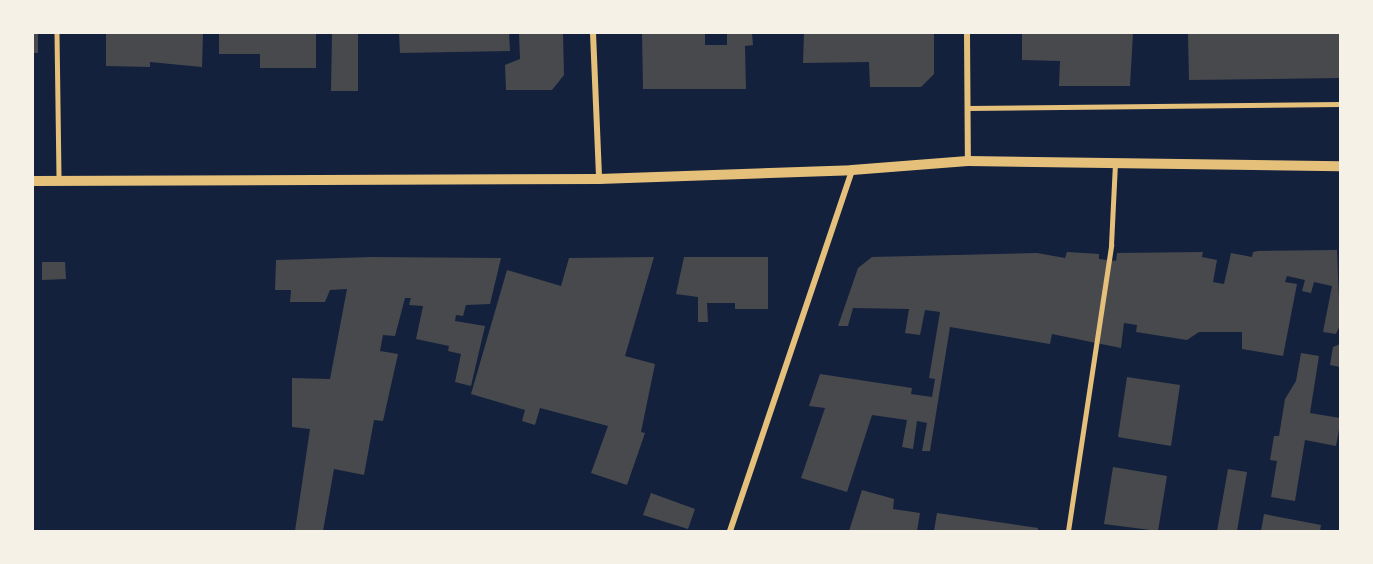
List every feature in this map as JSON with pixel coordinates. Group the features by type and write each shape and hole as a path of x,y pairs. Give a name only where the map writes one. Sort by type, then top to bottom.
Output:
{"street":[{"path":"594,33 599,179"},
{"path":"967,33 968,161"},
{"path":"33,181 599,179 852,170 968,161 1340,166"},
{"path":"730,531 852,170"}],"lane":[{"path":"57,33 59,180"},
{"path":"967,108 1340,104"},
{"path":"1068,531 1112,245 1115,163"}],"building":[{"path":"33,33 38,33 38,53 33,53"},
{"path":"106,33 203,33 202,67 150,62 150,67 106,66"},
{"path":"219,33 316,33 316,68 260,68 260,54 219,54"},
{"path":"332,33 358,33 358,91 331,91"},
{"path":"399,33 509,33 510,51 400,53"},
{"path":"519,33 563,33 564,75 552,90 506,90 505,65 520,59"},
{"path":"642,33 705,33 705,45 727,45 727,33 752,33 753,45 745,46 746,89 643,89"},
{"path":"804,33 934,33 934,74 921,87 870,87 869,62 803,63"},
{"path":"1022,33 1133,33 1130,86 1059,86 1060,61 1022,60"},
{"path":"1188,33 1340,33 1340,78 1189,80"},
{"path":"1337,250 1340,325 1336,334 1323,332 1332,286 1314,282 1311,293 1302,291 1305,280 1287,276 1285,282 1297,284 1283,356 1242,349 1242,332 1199,332 1187,340 1136,332 1137,325 1124,323 1121,348 1052,334 1050,344 950,327 930,451 922,451 927,423 917,421 913,449 902,447 907,420 872,415 847,492 801,478 825,408 809,406 820,374 912,388 911,394 932,397 935,379 929,378 940,312 925,310 920,335 905,333 909,309 853,308 848,326 838,326 858,268 872,257 1037,253 1065,258 1067,252 1099,254 1099,259 1116,261 1117,253 1203,252 1202,257 1217,260 1213,282 1224,284 1231,253 1252,257 1253,252 1258,251"},
{"path":"372,257 501,258 490,304 466,305 463,316 456,315 455,321 485,326 471,386 455,382 461,354 448,351 449,346 416,339 423,306 409,305 411,298 405,298 395,336 383,335 380,351 398,354 383,421 374,420 364,475 334,469 323,531 295,531 310,429 292,427 292,378 330,379 347,289 330,290 325,302 290,302 291,290 275,290 276,260"},
{"path":"654,257 625,356 655,364 641,432 645,433 627,485 591,473 608,426 540,408 535,425 522,421 525,410 471,394 507,270 561,286 569,258"},
{"path":"684,257 768,257 768,309 735,309 735,303 707,303 708,322 698,322 698,297 676,294"},
{"path":"42,262 65,262 66,279 42,280"},
{"path":"1340,344 1340,367 1330,365 1333,347"},
{"path":"1301,353 1319,356 1310,413 1340,418 1340,424 1336,446 1305,440 1295,501 1271,497 1277,461 1270,460 1274,436 1279,436 1285,399 1296,381"},
{"path":"1127,377 1180,385 1171,446 1118,437"},
{"path":"1113,467 1167,476 1158,531 1104,524"},
{"path":"1228,469 1247,472 1237,531 1217,531"},
{"path":"862,490 894,499 893,509 920,513 917,531 849,531"},
{"path":"651,493 695,509 688,529 643,515"},
{"path":"937,513 1038,528 1038,531 934,531"},
{"path":"1264,514 1321,525 1320,531 1261,531"}]}
